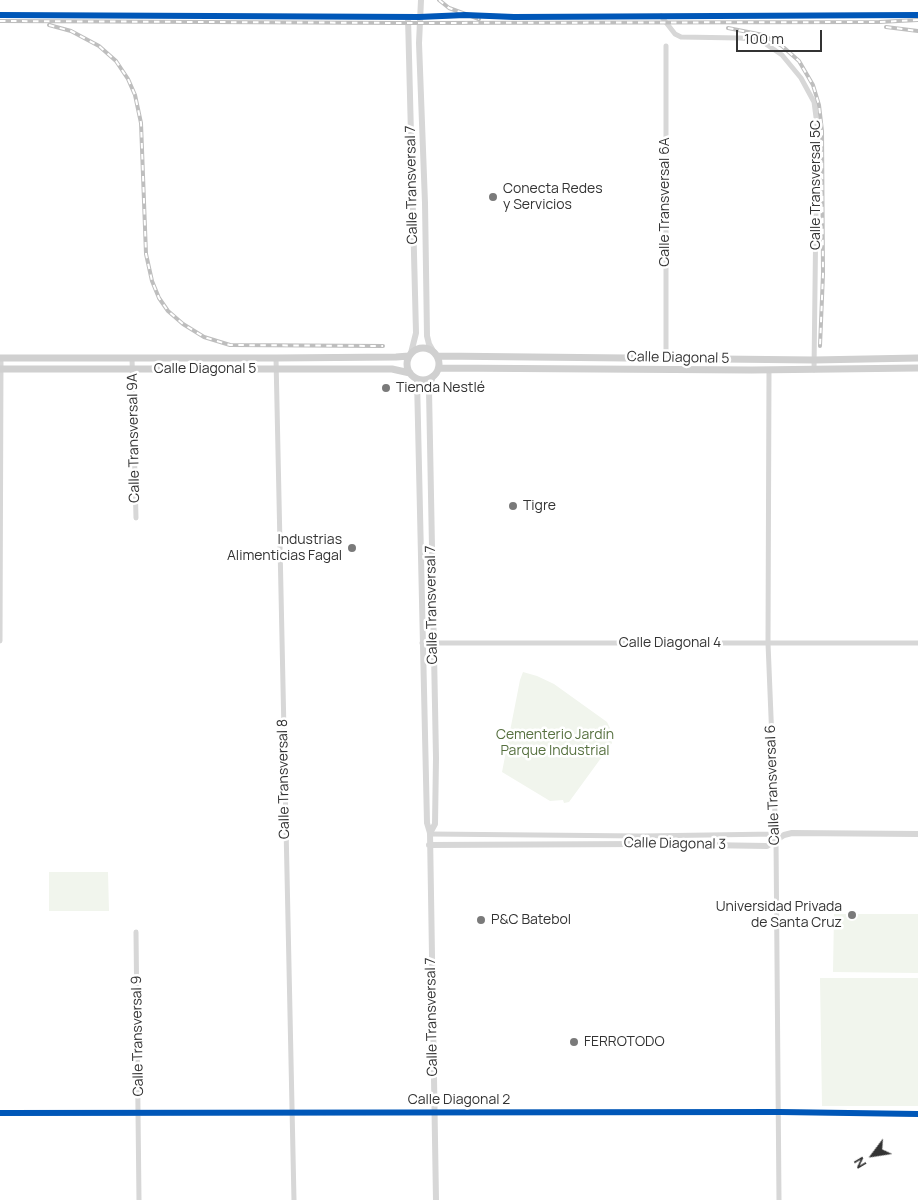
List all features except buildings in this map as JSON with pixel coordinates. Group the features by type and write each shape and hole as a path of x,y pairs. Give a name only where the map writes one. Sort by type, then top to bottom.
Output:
{"main road":[{"path":"419,348 424,348 435,354 439,368 433,376 426,380 417,379 410,373 407,364 410,354 419,348"},
{"name":"Calle Diagonal 5","path":"0,358 396,358 410,354"},
{"name":"Calle Diagonal 5","path":"435,354 814,360 918,358"},
{"path":"620,370 621,358"},
{"name":"Calle Diagonal 5","path":"439,368 620,370 918,368"},
{"name":"Calle Diagonal 5","path":"0,369 392,369 410,373"}],"street":[{"name":"Calle Transversal 7","path":"421,0 419,17 427,336 428,344 435,354"},
{"path":"0,15 408,17 465,15 514,17 918,15"},
{"name":"Calle Transversal 5C","path":"661,16 675,34 681,37 760,40 782,55 801,78 814,102 818,125 814,370"},
{"name":"Calle Transversal 7","path":"408,17 416,333 410,354"},
{"name":"Calle Transversal 6A","path":"666,46 666,358"},
{"path":"410,70 420,69"},
{"path":"411,157 423,158"},
{"path":"414,267 425,267"},
{"path":"0,358 0,641"},
{"name":"Calle Transversal 9A","path":"132,358 136,518"},
{"name":"Calle Transversal 8","path":"276,358 278,374 294,1200"},
{"path":"873,368 875,359"},
{"name":"Calle Transversal 6","path":"768,370 768,643 776,836 780,1200"},
{"name":"Calle Transversal 7","path":"430,834 435,824 436,768 429,390 433,376"},
{"name":"Calle Transversal 7","path":"417,379 427,823 430,834 436,1200"},
{"path":"419,465 430,465"},
{"name":"Calle Diagonal 4","path":"422,643 918,643"},
{"name":"Calle Diagonal 3","path":"429,845 641,844 767,846 776,836 792,833 918,834"},
{"path":"430,834 776,836"},
{"name":"Calle Transversal 9","path":"136,932 139,1200"},
{"name":"Calle Diagonal 2","path":"0,1113 780,1112 918,1114"}],"green space":[{"name":"Cementerio Jardín Parque Industrial","path":"523,672 554,684 607,722 610,728 612,743 569,802 564,803 563,800 550,801 502,772"},
{"path":"49,872 108,872 109,911 49,911"},
{"path":"834,914 918,914 918,973 833,972"},
{"path":"820,978 918,978 918,1106 822,1106"}],"railway":[{"path":"439,0 449,8 479,19"},
{"path":"0,21 407,23 879,22 918,20"},
{"path":"49,25 71,31 99,46 116,61 128,79 135,95 141,123 146,254 152,281 159,298 168,311 183,324 204,337 230,345 383,346"},
{"path":"886,27 918,31"},
{"path":"728,28 763,35 782,46 799,61 813,85 819,105 822,131 823,274 820,346"}],"cycle path":[{"path":"0,15 419,17 465,15 514,17 918,15"},
{"path":"0,1113 780,1112 918,1114"}],"place":[{"name":"Conecta Redes y Servicios","path":"493,197"},
{"name":"Tienda Nestlé","path":"386,388"},
{"name":"Tigre","path":"513,506"},
{"name":"Industrias Alimenticias Fagal","path":"352,548"},
{"name":"Universidad Privada de Santa Cruz","path":"852,915"},
{"name":"P&C Batebol","path":"481,920"},
{"name":"FERROTODO","path":"574,1042"}]}
